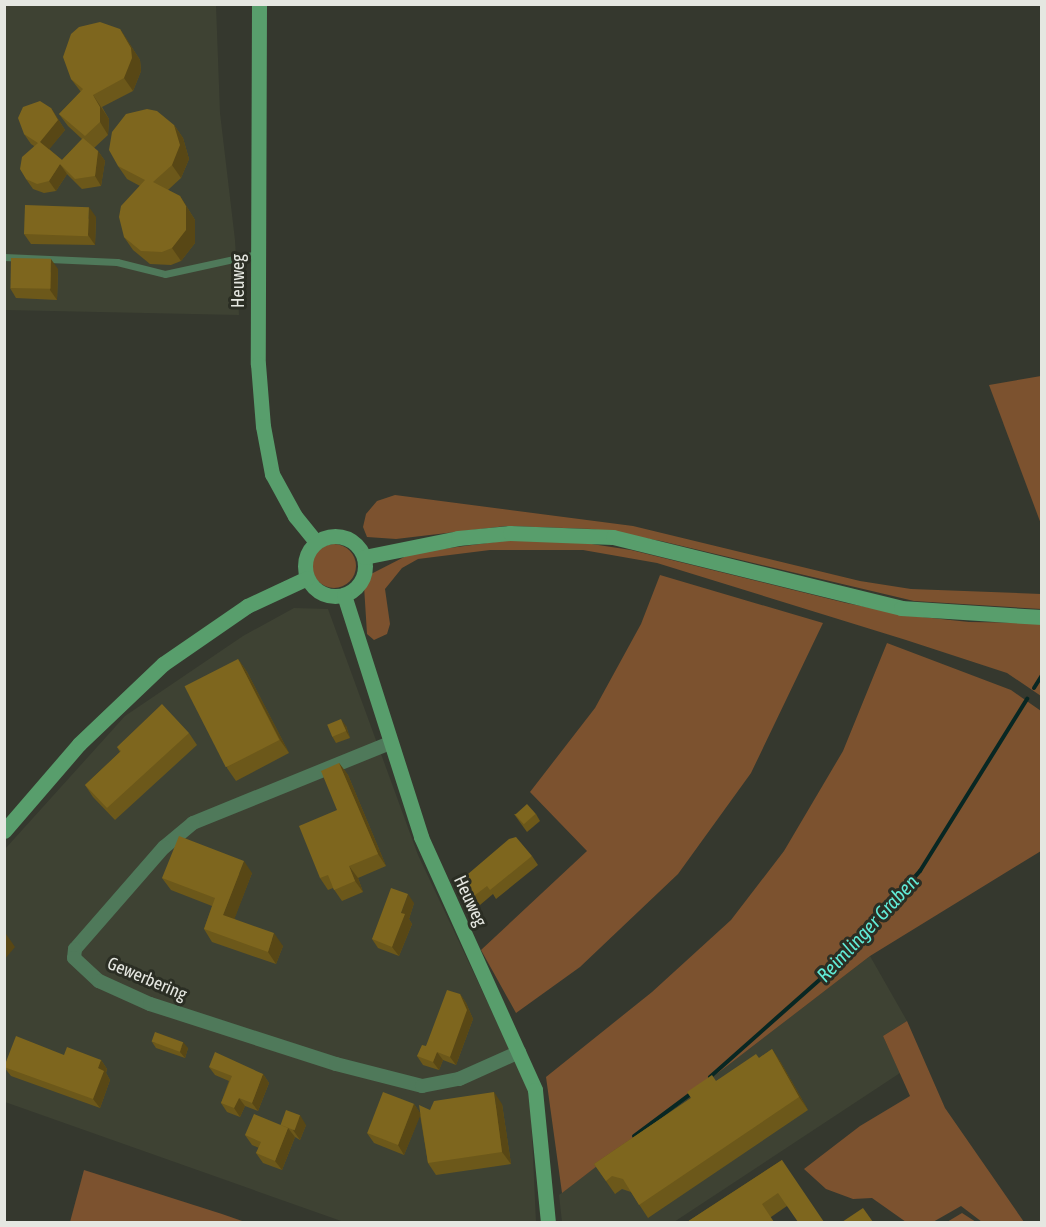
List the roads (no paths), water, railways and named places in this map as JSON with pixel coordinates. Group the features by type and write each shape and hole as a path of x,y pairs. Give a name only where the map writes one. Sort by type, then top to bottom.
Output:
{"main road":[{"name":"Heuweg","path":"259,4 258,364 272,474 295,516 316,542"},
{"path":"364,557 458,537 500,534 613,537 901,608 1041,617"},
{"path":"343,537 356,544 364,557 366,566 360,585 344,596 326,596 307,578 306,558 316,542 343,537"},
{"path":"4,831 79,744 163,664 248,606 307,578"},
{"name":"Heuweg","path":"344,596 390,743 441,889 519,1052 539,1103 548,1222"}],"street":[{"name":"Gewerbering","path":"390,743 193,823 164,847 75,949 74,958 99,981 150,1004 336,1064 422,1086 459,1080 519,1052"}],"lane":[{"path":"4,258 117,262 165,274 257,254"}],"waterway":[{"name":"Reimlinger Graben","path":"1034,688 1042,675"},
{"name":"Reimlinger Graben","path":"710,1077 844,958 920,871 1027,699"},
{"name":"Reimlinger Graben","path":"634,1136 693,1092"}]}
